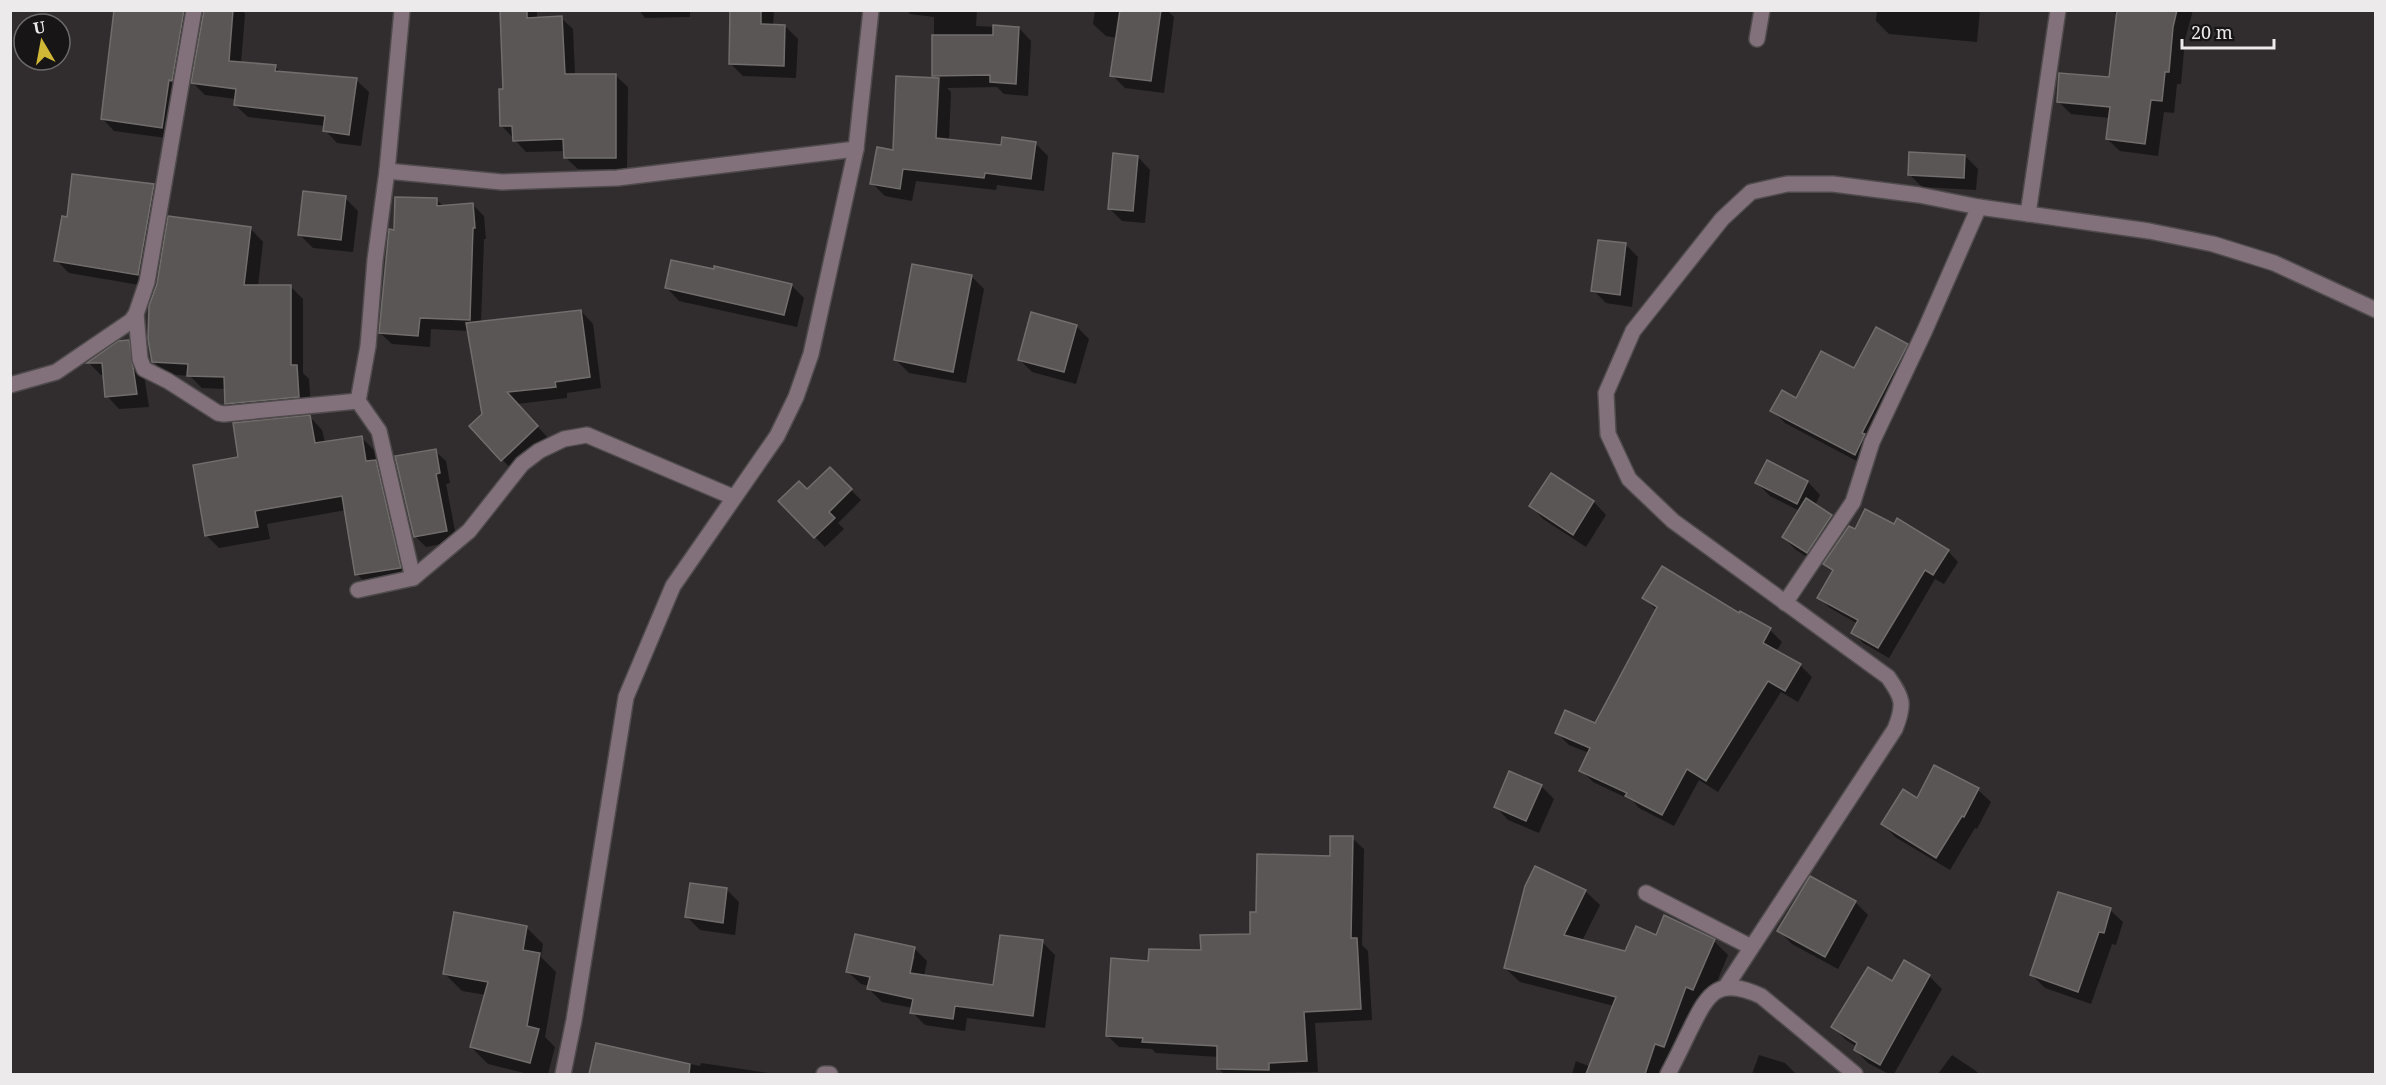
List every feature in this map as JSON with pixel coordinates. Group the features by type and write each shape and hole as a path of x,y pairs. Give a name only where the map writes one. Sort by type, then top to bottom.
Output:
{"street":[{"path":"10,385 56,372 112,335 131,321 136,314 147,282 194,10"},
{"path":"402,10 368,346 358,401 379,431 413,578"},
{"path":"563,1074 576,1009 627,697 673,586 777,436 796,397 811,354 856,149 871,10"},
{"path":"1757,39 1762,10"},
{"path":"2028,214 2058,10"},
{"path":"387,171 502,182 617,178 856,149"},
{"path":"1725,988 1895,729 1902,710 1900,693 1887,677 1673,521 1629,479 1608,434 1606,393 1632,331 1722,219 1751,192 1787,183 1833,184 1919,195 1979,207 2149,231 2213,244 2274,263 2376,310"},
{"path":"1785,603 1853,502 1872,442 1925,330 1979,207"},
{"path":"136,314 140,359 144,369 168,381 218,413 358,401"},
{"path":"358,590 413,578 469,531 522,464 539,451 564,439 587,435 733,497"},
{"path":"1646,893 1751,947"},
{"path":"1668,1074 1703,1002 1714,992 1725,988 1743,988 1761,996 1855,1074"},
{"path":"824,1074 830,1074"}],"building":[{"path":"114,10 184,10 172,81 169,80 162,128 101,119"},
{"path":"204,10 233,10 229,61 276,65 275,71 357,78 349,135 323,131 325,116 234,105 236,89 191,83"},
{"path":"500,10 527,10 527,18 562,16 565,74 616,74 616,158 564,158 563,139 513,141 512,126 500,126 499,89 503,89"},
{"path":"730,10 761,10 761,24 785,25 784,66 729,64"},
{"path":"1120,10 1161,10 1151,81 1110,76"},
{"path":"2117,10 2177,10 2169,72 2165,72 2162,101 2151,100 2145,144 2106,139 2110,107 2057,102 2059,73 2109,77"},
{"path":"993,25 1019,27 1016,84 990,82 990,75 932,76 932,35 993,35"},
{"path":"896,76 939,78 936,138 1001,145 1002,137 1036,142 1031,179 985,173 984,178 903,169 900,189 870,184 877,147 893,150"},
{"path":"1909,152 1965,155 1964,178 1908,175"},
{"path":"1113,153 1138,156 1133,211 1108,209"},
{"path":"72,174 154,184 138,275 54,261 62,216 67,217"},
{"path":"303,191 346,196 341,240 298,235"},
{"path":"395,197 437,198 437,206 473,203 475,228 473,228 470,320 420,318 418,336 379,333 389,229 394,230"},
{"path":"168,216 251,227 244,285 291,285 291,365 297,365 299,397 225,404 224,377 187,376 188,364 152,362 148,339 149,306 157,284"},
{"path":"1598,240 1626,243 1620,295 1591,291"},
{"path":"671,260 714,269 714,266 792,284 784,315 665,288"},
{"path":"912,264 972,275 953,372 894,360"},
{"path":"581,310 590,377 555,382 556,387 507,392 538,426 501,461 469,426 482,414 466,323"},
{"path":"1031,312 1077,325 1064,372 1018,360"},
{"path":"1876,327 1908,344 1862,433 1865,434 1855,455 1770,411 1782,390 1796,398 1821,351 1854,368"},
{"path":"129,340 137,394 105,397 102,363 87,363 118,341"},
{"path":"310,415 315,443 362,436 366,461 376,460 401,568 355,575 342,496 255,511 258,527 205,536 193,465 238,457 233,423"},
{"path":"436,449 440,473 436,474 447,531 414,537 395,456"},
{"path":"1767,460 1808,481 1797,504 1755,483"},
{"path":"830,467 852,489 829,512 835,518 814,538 778,501 799,481 807,489"},
{"path":"1551,473 1594,501 1573,535 1529,506"},
{"path":"1806,498 1832,515 1807,553 1782,537"},
{"path":"1865,509 1894,524 1897,518 1949,550 1933,575 1925,570 1878,648 1851,633 1858,620 1817,598 1833,570 1823,564 1849,526 1855,529"},
{"path":"1662,566 1739,613 1740,611 1771,628 1763,643 1801,664 1785,691 1768,681 1706,781 1687,769 1662,815 1625,796 1627,793 1579,771 1590,748 1555,733 1565,710 1595,723 1657,607 1642,598"},
{"path":"1934,765 1979,788 1964,817 1962,816 1936,858 1881,824 1903,789 1917,798"},
{"path":"1509,771 1542,785 1526,821 1494,807"},
{"path":"1330,836 1353,836 1351,938 1357,938 1361,1009 1304,1012 1307,1061 1269,1063 1269,1070 1217,1069 1217,1046 1142,1042 1143,1038 1106,1036 1111,958 1148,961 1149,949 1201,950 1200,935 1250,934 1250,912 1256,912 1257,854 1330,856"},
{"path":"1535,866 1586,890 1564,935 1625,951 1636,926 1656,935 1664,915 1715,939 1693,990 1686,987 1664,1047 1655,1044 1645,1074 1586,1074 1616,997 1504,968 1525,886"},
{"path":"1810,876 1856,901 1825,957 1777,931"},
{"path":"690,883 727,888 723,923 685,917"},
{"path":"2058,892 2111,908 2104,933 2099,932 2078,992 2030,975"},
{"path":"454,912 527,926 523,950 540,953 527,1026 539,1029 530,1063 470,1047 488,982 443,974"},
{"path":"855,934 915,947 910,973 993,985 1000,935 1043,940 1033,1016 955,1006 953,1019 910,1013 913,999 867,989 870,977 846,972"},
{"path":"1904,960 1930,975 1880,1065 1854,1050 1857,1043 1831,1027 1868,967 1892,981"},
{"path":"596,1043 690,1064 689,1074 589,1074"}]}
